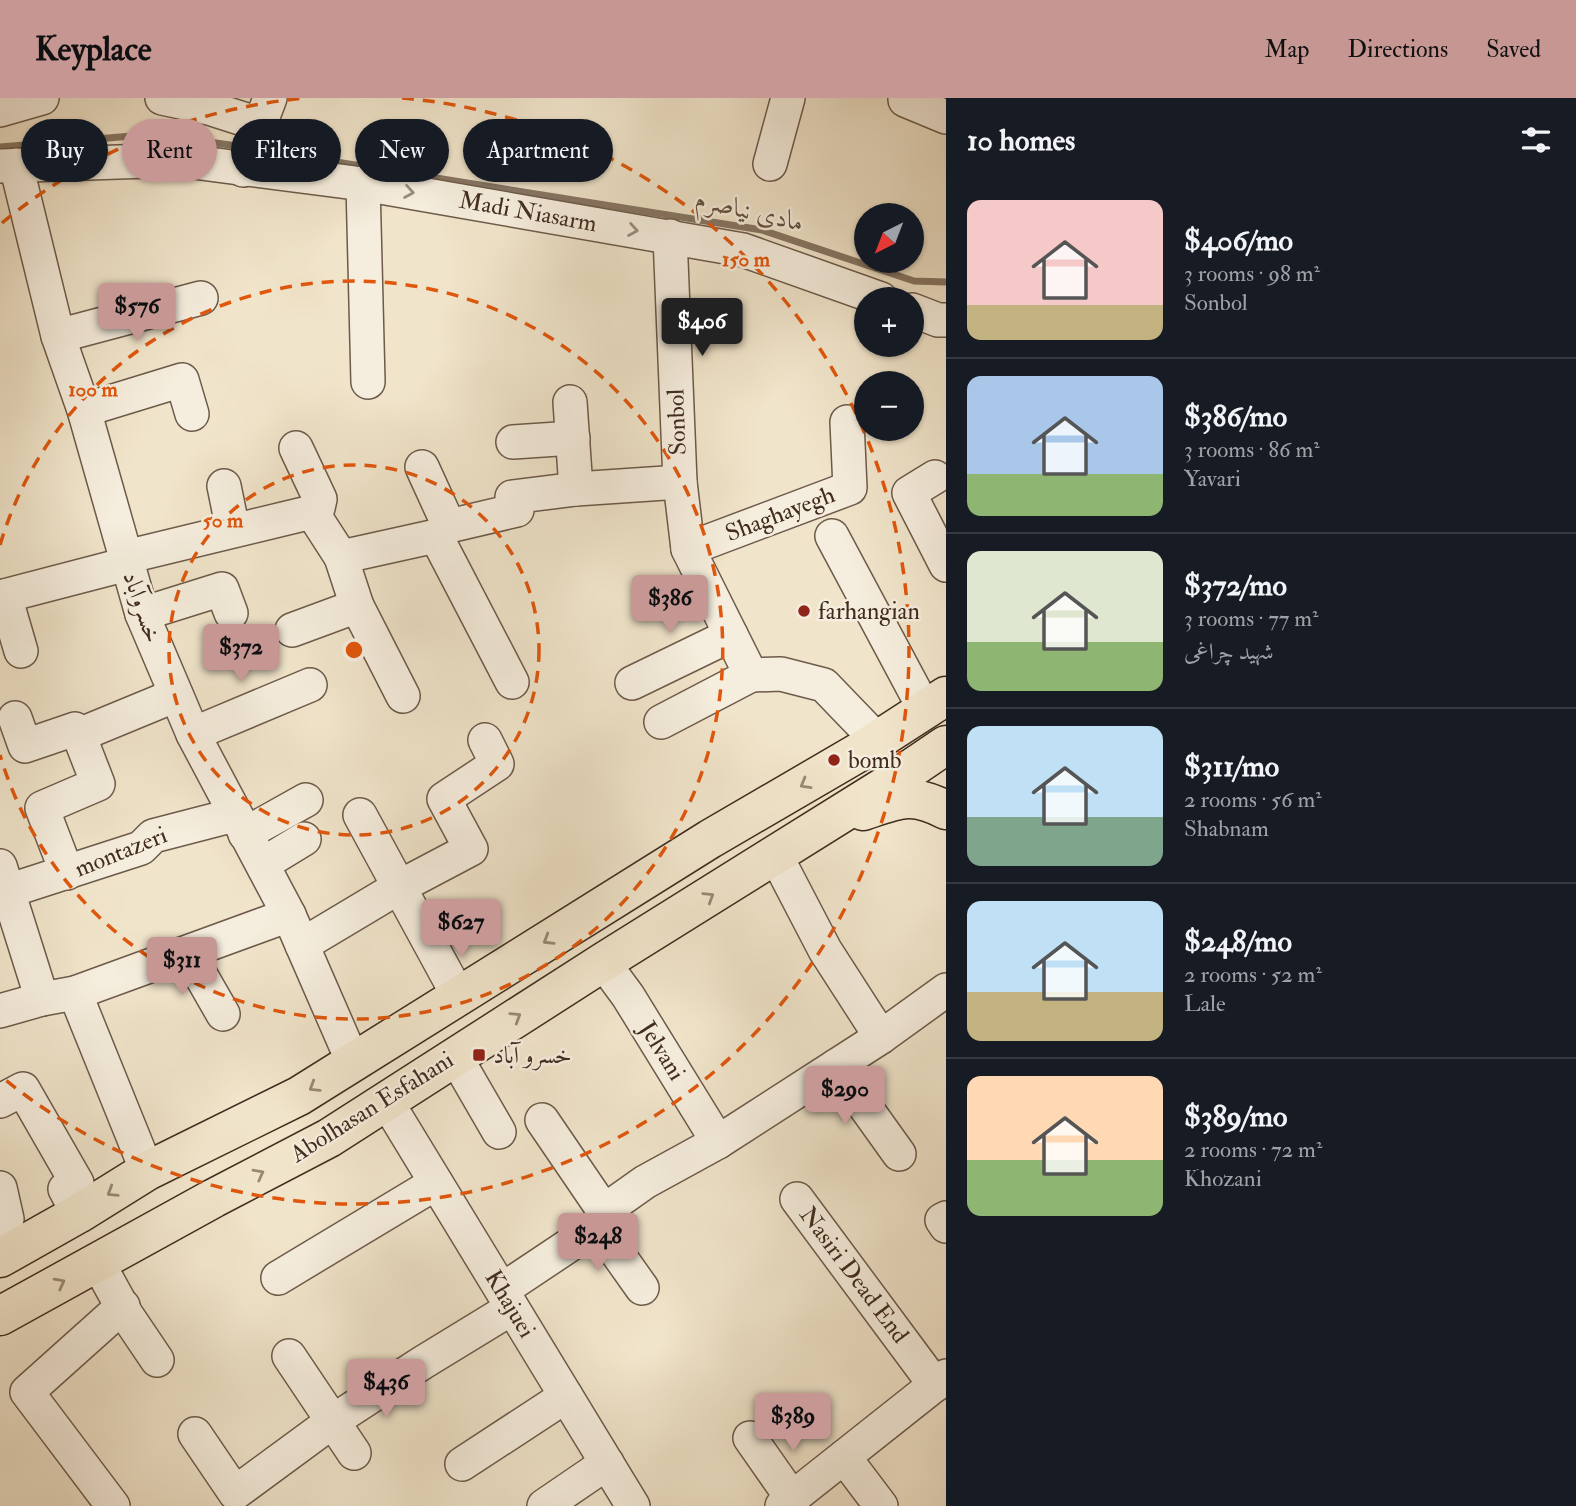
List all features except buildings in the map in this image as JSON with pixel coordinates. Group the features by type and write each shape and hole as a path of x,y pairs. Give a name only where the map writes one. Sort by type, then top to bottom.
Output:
{"main road":[{"name":"Abolhasan Esfahani","path":"0,1258 78,1214 146,1171 299,1096 637,884 936,702"},
{"name":"Abolhasan Esfahani","path":"0,1316 329,1138 604,961 776,856 946,745"},
{"path":"828,822 903,798 927,801 946,810"},
{"path":"637,884 634,908 643,922 657,929"},
{"path":"580,921 594,924 605,933 609,947 604,961"}],"street":[{"path":"0,110 42,98"},
{"path":"162,98 209,108 265,111"},
{"path":"770,164 788,98"},
{"path":"905,98 946,117"},
{"name":"Madi Niasarm","path":"8,166 178,160 231,168"},
{"name":"خسروآباد","path":"8,166 58,336 84,410 142,614 193,734 239,824 263,864 354,1062"},
{"name":"Madi Niasarm","path":"341,181 743,250 854,289"},
{"path":"363,184 368,382"},
{"name":"Sonbol","path":"670,236 680,482 688,549 751,675"},
{"path":"58,336 201,298"},
{"path":"924,314 946,320"},
{"path":"84,410 182,380 192,414"},
{"path":"570,402 576,489"},
{"name":"Shaghayegh","path":"688,549 850,488 847,422"},
{"path":"513,442 573,439"},
{"path":"21,651 3,597 127,564 134,555 312,512 318,508 320,499 296,448"},
{"path":"422,467 443,531 512,682"},
{"path":"935,477 909,492 946,565"},
{"path":"341,557 517,510 512,497 576,489 680,482"},
{"path":"224,486 233,530"},
{"path":"312,512 341,557 357,606 403,695"},
{"path":"832,536 936,702"},
{"path":"142,614 222,589 231,613"},
{"path":"292,630 357,606"},
{"path":"632,683 731,635"},
{"path":"661,722 751,675 782,674 824,685 877,740"},
{"path":"193,734 310,685"},
{"path":"79,735 176,695"},
{"path":"15,718 25,746 75,729 98,783 42,808 67,873"},
{"path":"0,1010 75,993 188,953 295,930 399,887 471,849 444,799 497,764 485,740"},
{"name":"montazeri","path":"4,878 67,873 141,849 153,836 239,824 306,800"},
{"path":"360,815 458,995"},
{"path":"263,864 304,839"},
{"path":"776,856 825,950 881,1037"},
{"path":"4,878 42,999"},
{"path":"188,953 223,1014"},
{"name":"Jelvani","path":"604,961 718,1142"},
{"path":"195,1434 235,1493 333,1421 415,1351 507,1299 645,1182 718,1142 881,1037 946,989"},
{"path":"75,993 146,1171"},
{"path":"456,1056 499,1132"},
{"path":"836,1066 899,1154"},
{"path":"0,1101 23,1089 77,1183 65,1189 78,1214"},
{"name":"Khajuei","path":"387,1102 633,1506"},
{"path":"542,1120 642,1288"},
{"path":"278,1278 436,1183"},
{"path":"0,1188 7,1219 0,1224"},
{"name":"Nasiri Dead End","path":"797,1199 940,1380"},
{"path":"98,1263 157,1360"},
{"path":"113,1506 27,1392 123,1306"},
{"path":"289,1356 354,1453"},
{"path":"750,1438 787,1502 940,1380"},
{"path":"462,1464 566,1396"},
{"path":"844,1457 881,1506"},
{"path":"544,1506 607,1463"}],"waterway":[{"name":"مادی نیاصرم","path":"0,147 156,134 231,145"},
{"name":"مادی نیاصرم","path":"341,163 762,230 914,281 946,282"}],"place":[{"name":"farhangian","path":"804,611"},
{"name":"bomb","path":"834,760"},
{"name":"خسرو آباد","path":"479,1055"}]}
